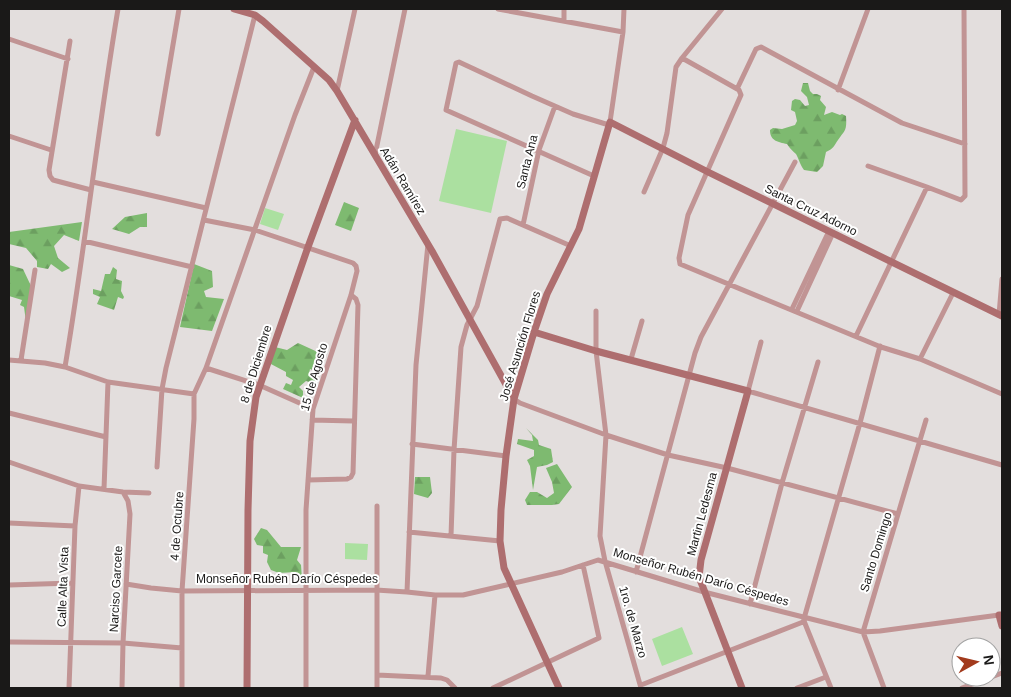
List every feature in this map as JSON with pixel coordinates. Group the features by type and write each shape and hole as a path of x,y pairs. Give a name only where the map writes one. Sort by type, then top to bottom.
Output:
{"street":[{"path":"64,367 118,9"},
{"path":"158,134 179,9"},
{"name":"Adán Ramírez","path":"234,9 255,15 263,20 329,80 337,91 428,244 514,399"},
{"path":"337,91 356,9"},
{"path":"375,156 405,9"},
{"path":"498,9 623,32"},
{"path":"564,9 564,22"},
{"name":"José Asunción Flores","path":"559,688 509,583 504,568 500,540 506,456 514,399 534,332 547,294 579,229 610,124 623,32 624,9"},
{"path":"644,192 664,148 676,67 722,9"},
{"path":"838,90 868,9"},
{"path":"868,166 961,200 964,199 964,9"},
{"path":"157,467 162,389 255,15"},
{"path":"9,39 68,59"},
{"path":"70,40 49,170 53,180 91,190"},
{"path":"737,89 756,49 761,47 902,123 965,144"},
{"path":"682,58 739,90 741,95 740,101 688,215 680,264 880,346 920,359 1002,394"},
{"path":"594,176 446,110 456,64 459,62 555,106 610,124"},
{"name":"4 de Octubre","path":"182,688 182,591 194,419 194,394 206,368 314,66"},
{"name":"Santa Ana","path":"523,224 539,150 555,106"},
{"name":"8 de Diciembre","path":"247,688 246,590 250,441 254,408 259,385 355,120"},
{"name":"Santa Cruz Adorno","path":"610,124 664,148 772,204 1001,316"},
{"path":"9,136 51,150"},
{"path":"636,572 700,337 795,162"},
{"path":"92,182 206,208"},
{"path":"856,336 926,187"},
{"path":"451,536 454,450 461,347 470,318 477,306 500,219 507,218 523,224 571,246"},
{"name":"15 de Agosto","path":"204,220 255,230 353,262 356,266 357,271 351,295 313,409 306,510 306,688"},
{"path":"794,310 831,232"},
{"path":"84,241 192,267"},
{"path":"407,592 416,365 428,244"},
{"path":"21,360 35,270"},
{"path":"1001,316 1002,279"},
{"path":"920,359 953,293"},
{"path":"308,480 347,478 353,473 353,421 358,305 356,299 351,295"},
{"name":"1ro. de Marzo","path":"596,311 596,351 606,435 599,527 605,561 641,687"},
{"path":"632,359 642,321"},
{"path":"534,332 596,351 632,359 805,407 1002,465"},
{"name":"Martin Ledesma","path":"742,688 699,577 701,560 761,342"},
{"path":"641,687 728,650 800,624 805,619 880,346"},
{"path":"9,360 21,360 64,367 108,382 194,394"},
{"path":"750,604 782,483 818,362"},
{"path":"206,368 259,385 313,409"},
{"path":"104,489 108,382"},
{"path":"514,399 520,403 606,435 668,455 727,468 898,514"},
{"path":"9,413 106,437"},
{"path":"312,420 353,421"},
{"name":"Santo Domingo","path":"863,632 926,420"},
{"path":"412,444 506,456"},
{"path":"9,462 79,486 123,492 149,493"},
{"name":"Calle Alta Vista","path":"69,688 75,526 79,486"},
{"name":"Narciso Garcete","path":"122,688 130,514 128,501 123,492"},
{"path":"376,688 377,506"},
{"path":"9,523 75,526"},
{"path":"409,532 500,540"},
{"name":"Monseñor Rubén Darío Céspedes","path":"126,584 182,591 376,590 435,595 471,593 562,572 598,560 704,592 805,619 863,632 1000,615"},
{"path":"493,688 600,638 583,565"},
{"path":"9,584 73,583"},
{"path":"428,676 435,595"},
{"path":"1000,615 1002,626"},
{"path":"805,619 831,688"},
{"path":"863,632 884,688"},
{"path":"9,642 71,641 182,648"},
{"path":"962,688 1002,673"},
{"path":"377,675 428,676 447,680 455,688"},
{"path":"797,688 826,677"}],"green space":[{"path":"803,83 808,83 813,94 821,96 820,100 826,107 824,115 832,112 846,116 845,130 833,147 826,152 823,166 817,172 804,170 796,154 787,144 775,140 770,134 770,130 773,128 782,129 795,125 797,121 795,112 791,110 792,101 795,99 800,100 805,106 809,105 807,97 801,91"},
{"path":"456,129 507,141 491,213 439,201"},
{"path":"344,202 359,208 351,231 335,225"},
{"path":"265,208 284,214 278,230 260,224"},
{"path":"147,213 147,227 140,227 129,234 112,229 125,217"},
{"path":"82,222 79,241 64,235 54,246 58,258 70,268 62,272 51,264 48,269 37,267 37,261 26,248 9,244 9,232"},
{"path":"194,264 212,271 213,287 204,291 206,297 224,299 212,331 180,327"},
{"path":"9,265 23,269 31,286 26,322 24,307 20,305 22,300 9,296"},
{"path":"113,267 117,270 116,279 122,281 121,291 124,297 123,299 118,297 114,310 97,304 100,297 93,294 93,289 101,291 105,274 110,274"},
{"path":"298,343 322,354 319,373 310,369 309,374 317,377 315,384 306,381 299,387 303,391 303,398 283,389 286,383 291,385 293,380 286,376 286,372 269,363 275,347 287,350"},
{"path":"526,428 538,440 539,445 551,449 553,462 537,467 533,490 530,466 527,460 534,456 534,450 517,444 518,439 533,441 532,435"},
{"path":"557,464 572,487 559,504 527,505 525,500 530,492 537,492 547,498 554,493 546,468"},
{"path":"415,477 430,477 432,493 428,498 414,494"},
{"path":"261,528 267,530 281,547 301,547 297,560 301,565 302,579 296,579 296,572 279,573 271,570 267,562 268,555 263,553 263,546 257,545 254,539"},
{"path":"345,543 368,544 367,560 345,559"},
{"path":"682,627 693,654 662,666 652,639"}]}
